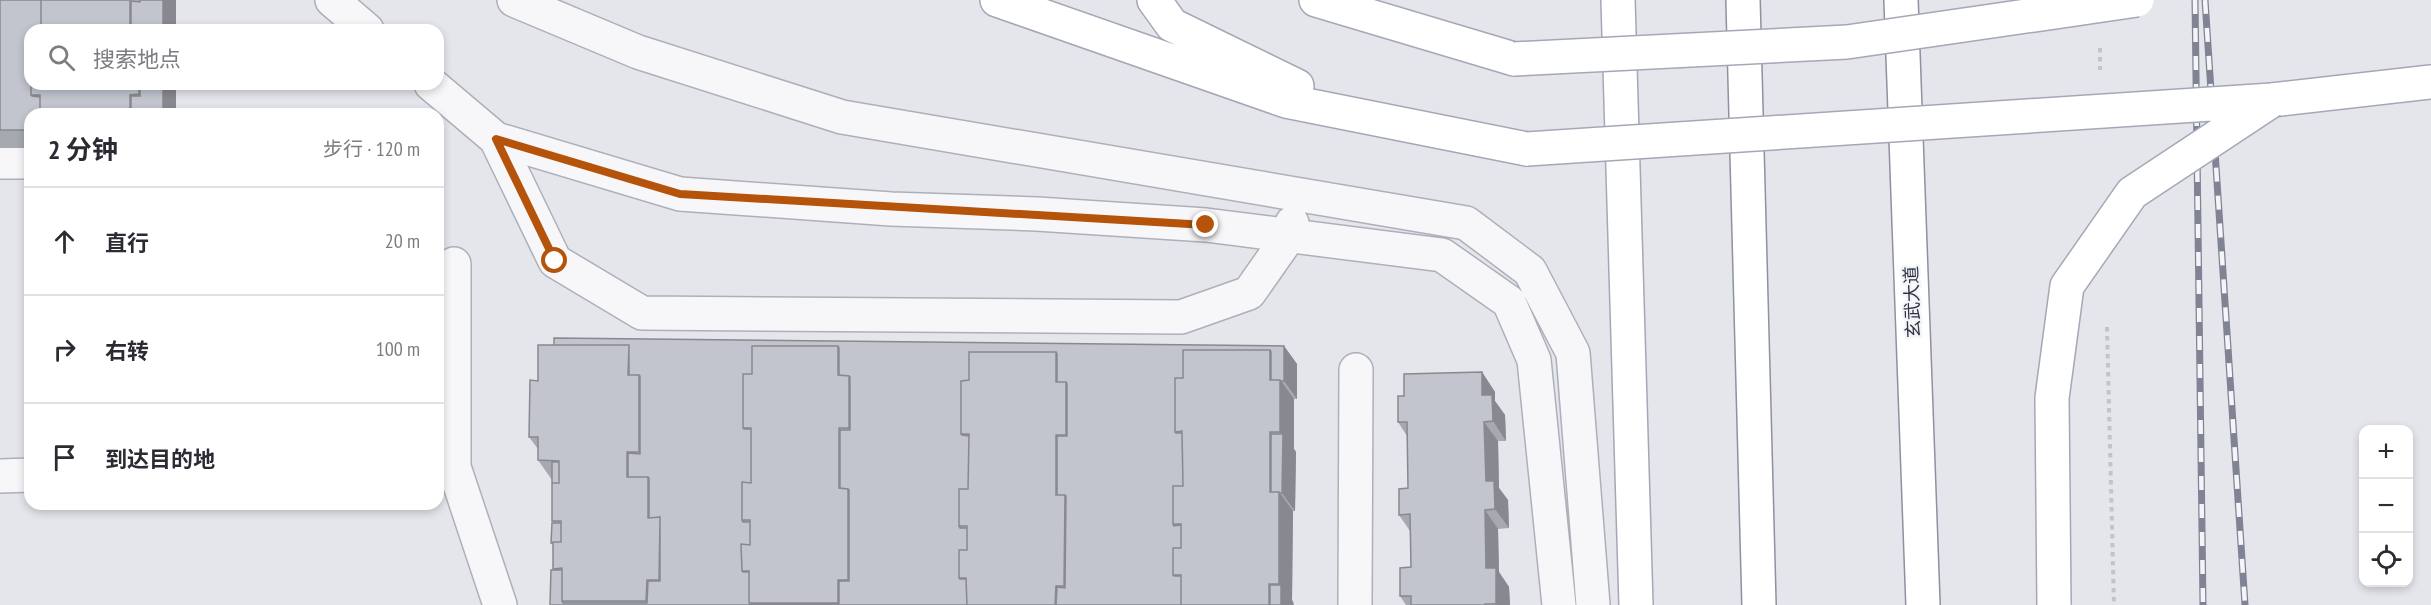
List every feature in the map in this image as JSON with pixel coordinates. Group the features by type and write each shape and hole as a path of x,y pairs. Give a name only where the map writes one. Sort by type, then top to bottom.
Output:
{"main road":[{"path":"997,0 1286,101 1527,149 2272,100 2431,82"},
{"path":"1154,0 1172,24 1361,117"},
{"path":"1316,0 1514,59 1847,42 2137,0"},
{"path":"1618,0 1636,605"},
{"path":"1743,0 1759,605"},
{"name":"玄武大道","path":"1901,0 1923,605"},
{"path":"2054,605 2052,398 2067,286 2132,193 2272,100"}],"street":[{"path":"332,0 360,24"},
{"path":"514,0 638,52 842,117 1466,223 1530,271 1573,353 1593,605"},
{"path":"437,90 496,139 680,194 1291,230 1442,255 1509,302 1534,360 1559,605"},
{"path":"496,139 555,261 642,313 1181,317 1249,293 1291,230"},
{"path":"0,162 24,162"},
{"path":"454,264 446,467 500,605"},
{"path":"1355,605 1356,370"},
{"path":"0,476 24,476"}],"building":[{"path":"0,0 41,0 41,24 24,24 24,90 31,90 32,96 40,97 40,108 24,108 24,130 0,130"},
{"path":"41,0 130,0 130,24 41,24"},
{"path":"140,0 163,0 163,24 131,24 131,1 140,2"},
{"path":"31,90 139,90 139,94 130,95 130,108 40,108 40,95 31,95"},
{"path":"140,90 163,90 163,108 131,108 131,96 140,96"},
{"path":"554,338 1284,346 1284,381 1271,380 1270,350 1183,350 1183,378 1175,378 1175,432 1182,433 1183,486 1173,486 1173,524 1174,526 1181,525 1181,548 1173,548 1173,575 1181,576 1181,605 1056,605 1057,587 1065,588 1066,496 1057,495 1057,436 1067,436 1067,384 1057,382 1057,354 1056,352 969,352 969,380 961,381 961,434 969,436 968,489 959,489 959,526 967,528 967,550 959,550 959,578 966,579 967,605 550,605 551,570 562,570 563,603 647,603 648,581 660,581 660,517 649,518 649,478 628,477 628,453 640,454 640,376 629,375 629,345 554,345","holes":["752,346 838,346 839,375 850,377 850,430 840,430 840,488 849,490 849,581 839,581 839,604 750,604 749,572 742,571 741,544 750,545 750,522 742,520 742,482 751,483 751,429 743,428 743,374 752,374"]},
{"path":"538,345 629,345 628,375 639,375 639,452 627,452 627,477 648,477 648,518 660,517 659,580 647,580 646,601 562,601 562,568 553,569 553,542 561,542 561,521 552,521 552,483 559,483 559,461 538,460 538,437 529,437 530,380 538,381"},
{"path":"752,346 838,346 838,375 849,376 849,428 839,428 839,488 848,489 848,580 838,580 838,603 749,603 749,571 742,571 741,544 750,545 750,520 742,520 742,482 751,483 751,428 743,428 743,374 752,374"},
{"path":"1183,350 1270,350 1270,380 1280,380 1280,432 1270,432 1270,492 1279,492 1279,584 1269,584 1269,605 1181,605 1181,575 1173,575 1173,548 1181,548 1181,524 1173,524 1173,486 1183,486 1182,431 1175,432 1175,378 1183,378"},
{"path":"969,352 1056,352 1056,382 1066,382 1066,435 1056,435 1056,495 1065,495 1064,586 1056,586 1055,605 967,605 966,578 959,578 959,550 967,550 967,526 959,526 959,489 968,489 969,434 961,434 961,381 969,380"},
{"path":"1482,372 1482,395 1492,395 1493,421 1484,422 1486,481 1494,481 1495,509 1485,510 1486,568 1496,568 1496,604 1411,605 1411,596 1400,596 1400,568 1411,567 1410,514 1399,515 1399,489 1408,488 1407,422 1398,422 1398,396 1404,396 1404,374"},
{"path":"1271,434 1283,434 1282,493 1271,492"},
{"path":"552,462 559,462 559,483 552,483"},
{"path":"552,523 561,523 561,542 551,543"},
{"path":"1270,585 1281,585 1281,605 1270,605"}],"railway":[{"path":"2195,0 2203,605"},
{"path":"2205,0 2245,605"}],"route":[{"path":"555,261 496,139 680,194 1206,225"}]}
